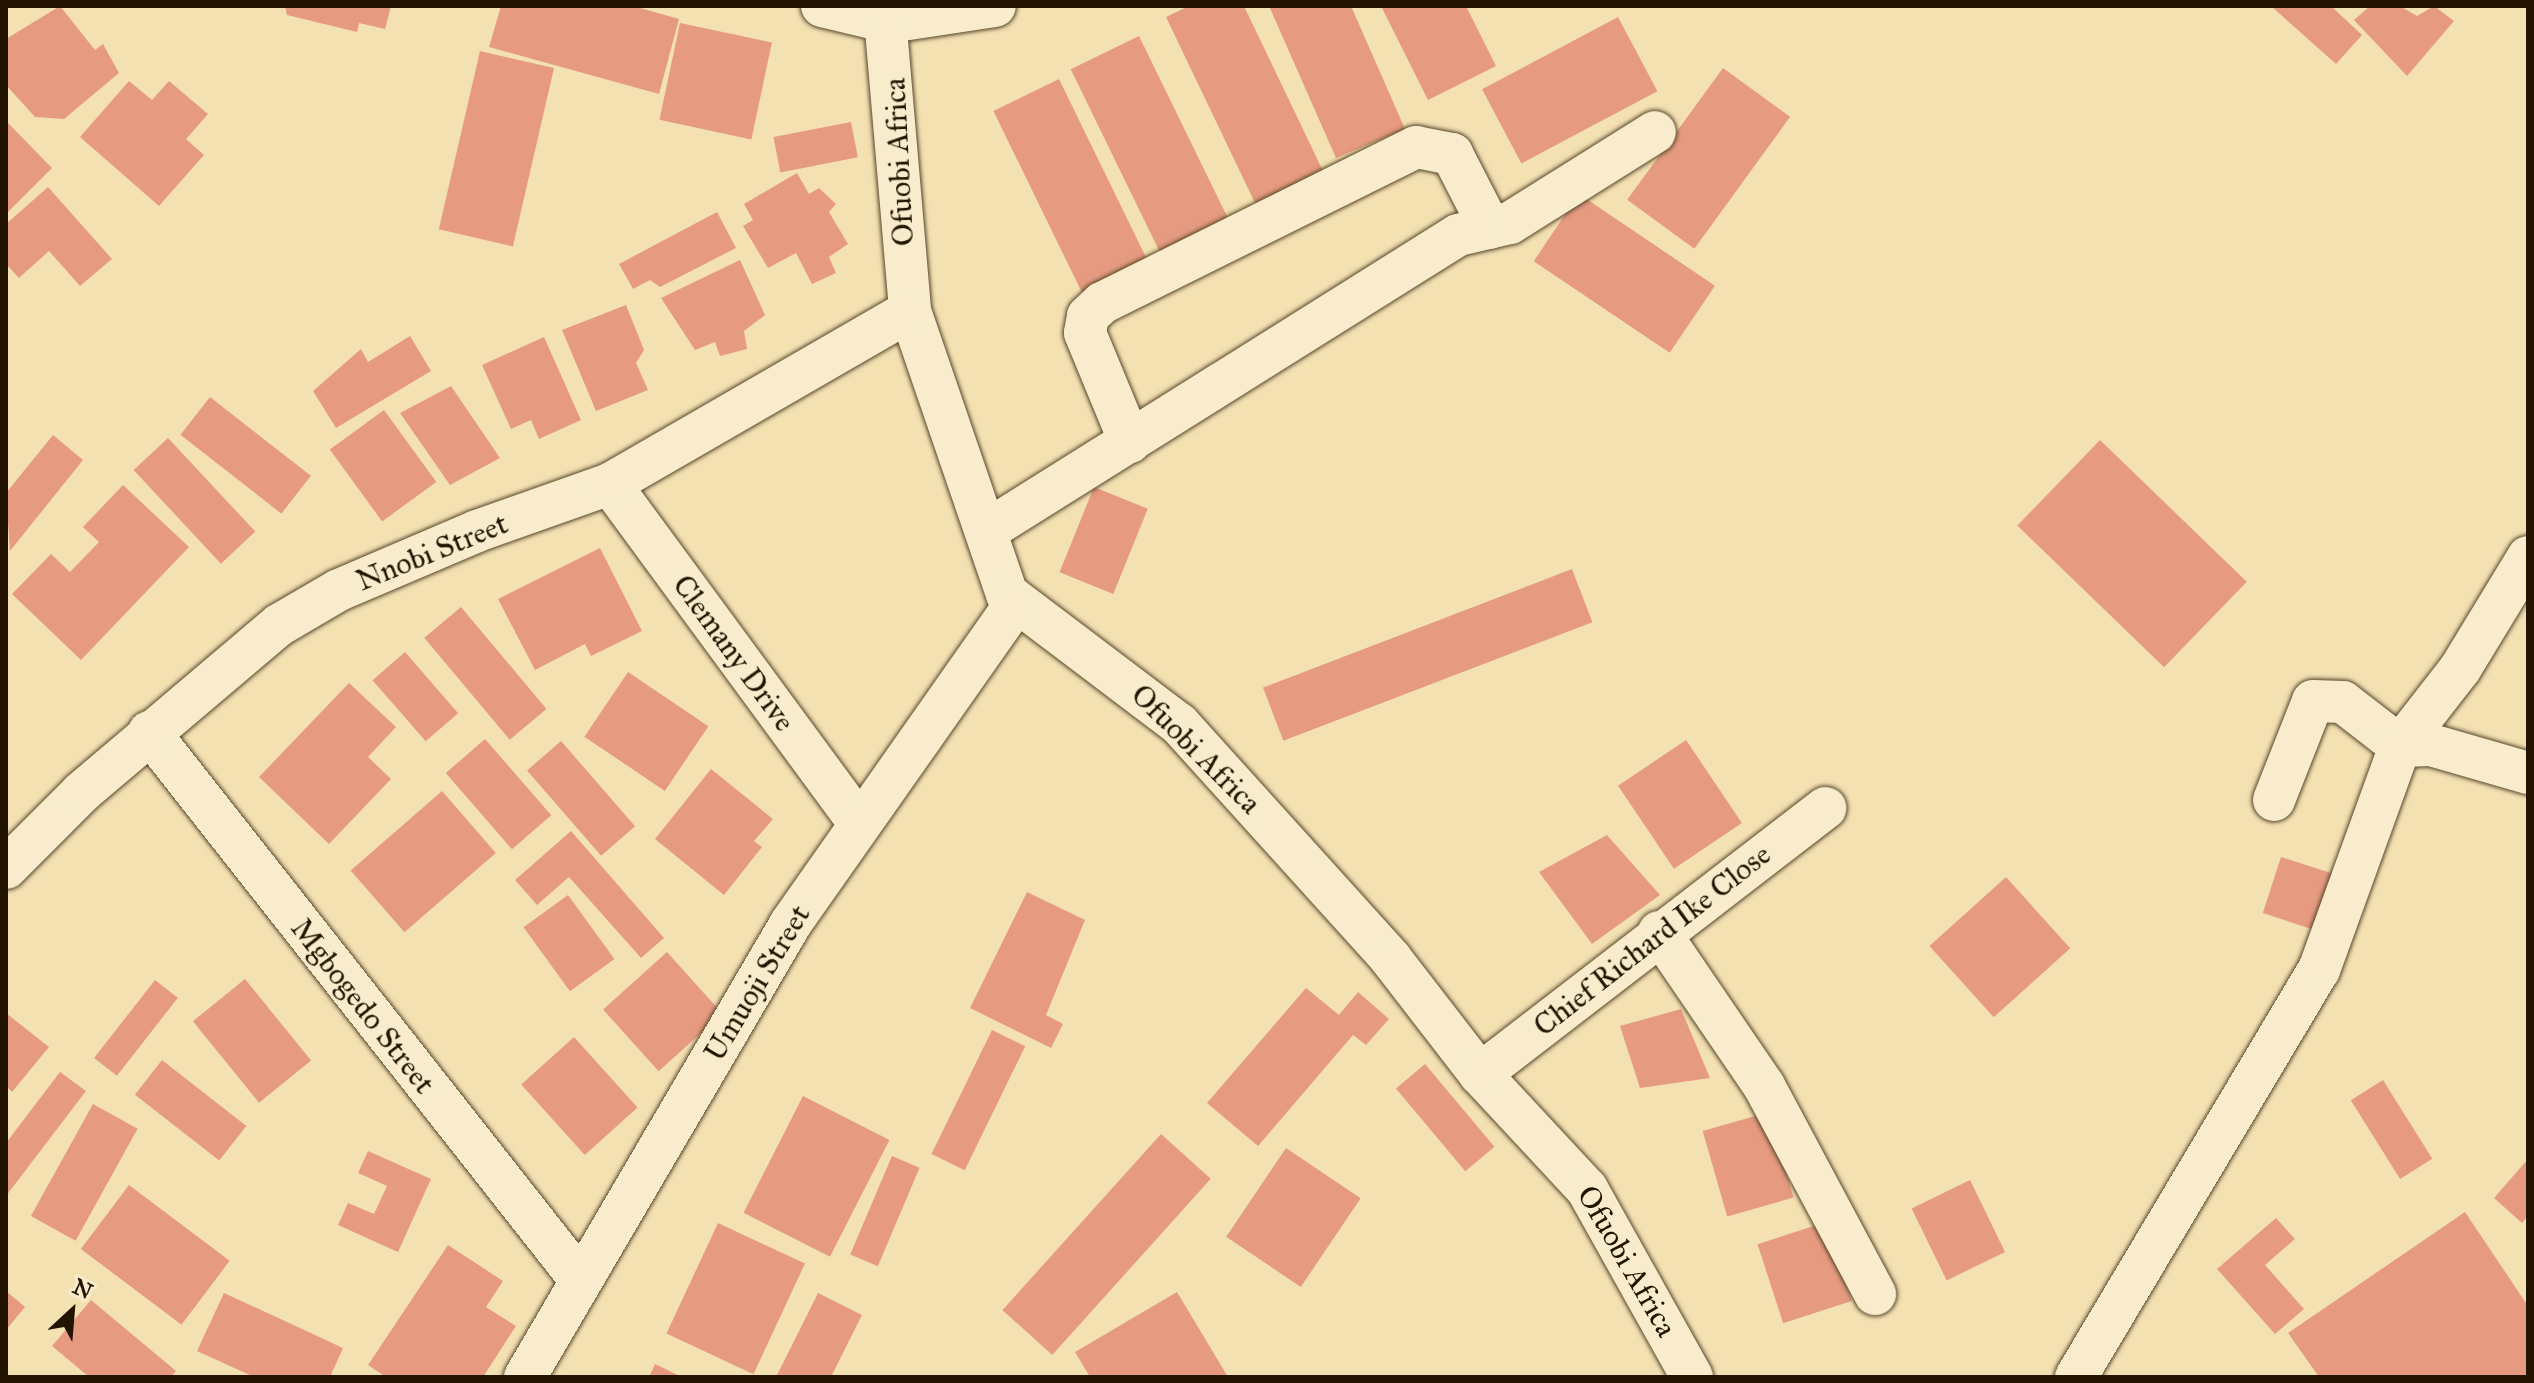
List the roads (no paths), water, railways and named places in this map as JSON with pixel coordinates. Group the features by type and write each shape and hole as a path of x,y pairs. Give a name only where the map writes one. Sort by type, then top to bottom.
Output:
{"street":[{"path":"822,6 887,14 995,6"},
{"name":"Ofuobi Africa","path":"887,14 897,96 892,140 910,311 1014,606 1121,675 1179,724 1391,959 1480,1074 1587,1189 1692,1377"},
{"path":"986,531 1458,235 1510,223 1655,132"},
{"path":"1130,442 1085,333 1088,316 1102,303 1416,147 1452,154 1490,228"},
{"name":"Nnobi Street","path":"6,868 149,732 279,625 339,590 610,484 910,311"},
{"name":"Clemany Drive","path":"610,484 858,821"},
{"path":"2076,1377 2319,970 2400,746 2460,669 2528,557"},
{"name":"Umuoji Street","path":"525,1377 579,1278 858,821 1014,606"},
{"path":"2274,800 2313,701 2343,702 2400,746 2431,745 2528,773"},
{"name":"Mgbogedo Street","path":"149,732 579,1278"},
{"name":"Chief Richard Ike Close","path":"1480,1074 1659,932 1826,808"},
{"path":"1659,932 1764,1086 1875,1294"}]}
